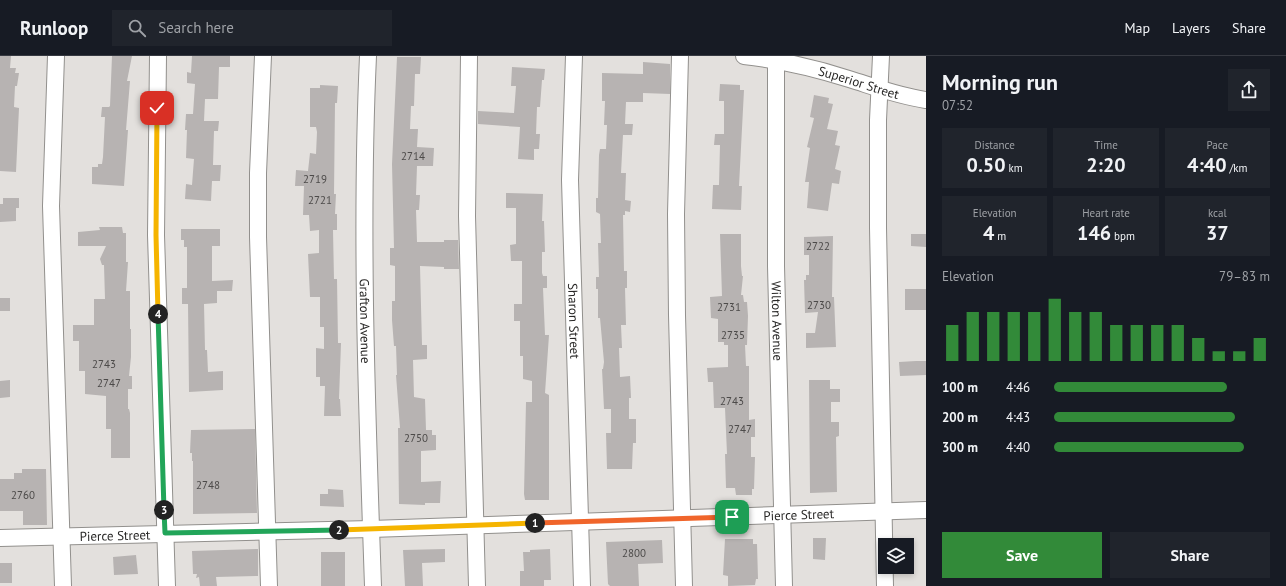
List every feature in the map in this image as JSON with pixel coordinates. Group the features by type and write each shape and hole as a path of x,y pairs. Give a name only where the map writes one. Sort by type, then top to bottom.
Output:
{"street":[{"path":"56,56 51,206 63,586"},
{"path":"158,56 156,235 167,586"},
{"path":"263,56 258,173 258,230 269,586"},
{"name":"Grafton Avenue","path":"368,56 365,116 364,263 373,586"},
{"path":"469,56 467,216 478,586"},
{"name":"Sharon Street","path":"574,56 570,180 582,586"},
{"path":"680,56 677,300 684,586"},
{"name":"Superior Street","path":"744,56 776,58 849,79 900,96 926,100"},
{"path":"881,56 878,120 878,228 885,586"},
{"name":"Wilton Avenue","path":"776,58 776,266 784,586"},
{"name":"Pierce Street","path":"0,538 62,535 371,529 926,510"}],"building":[{"path":"0,56 11,56 10,68 16,68 15,73 19,73 17,86 15,86 14,107 19,108 16,172 0,171"},
{"path":"112,56 132,56 127,81 130,81 124,186 92,184 92,167 98,167 98,164 102,164 105,117 101,117 102,107 110,106"},
{"path":"192,56 230,56 230,67 219,67 218,99 205,99 204,121 219,121 218,131 214,131 213,165 221,165 220,181 212,181 211,201 185,199 186,184 192,185 194,159 186,158 187,130 185,130 186,114 193,114 195,84 187,83 187,72 191,73"},
{"path":"397,57 421,57 420,74 415,74 414,106 411,106 410,129 418,129 417,147 434,148 433,166 417,166 416,195 420,195 419,210 416,210 417,242 444,242 444,240 458,240 459,269 420,266 422,345 427,345 427,359 413,360 414,397 425,399 426,430 432,430 432,435 436,435 436,450 421,451 421,482 441,481 440,503 425,503 425,505 399,504 398,428 400,428 396,375 396,346 394,346 392,320 392,301 395,301 395,266 390,265 390,248 394,248 392,164"},
{"path":"643,62 670,64 670,94 643,93 643,102 626,102 625,124 633,124 632,135 623,135 621,173 626,173 625,200 631,201 630,212 625,211 625,215 623,215 624,271 627,271 627,288 625,288 626,325 621,325 622,348 619,348 620,377 630,376 631,398 629,398 629,419 636,419 636,443 633,443 632,469 607,469 606,433 611,433 611,409 604,409 602,369 604,362 600,318 598,318 598,289 596,289 596,277 599,277 598,243 601,243 600,214 596,212 596,198 598,198 599,155 600,149 606,149 607,125 604,125 605,101 602,101 602,73 643,74"},
{"path":"512,67 545,69 544,80 542,80 540,107 537,107 536,134 540,134 539,149 534,149 534,160 518,159 520,127 478,124 478,111 514,113 516,86 511,86"},
{"path":"720,84 740,85 740,90 744,90 739,186 742,186 741,210 712,209 713,185 719,185 720,145 714,145 715,134 724,134 724,101 719,101"},
{"path":"320,85 338,86 337,103 335,103 334,194 336,194 335,214 337,214 337,230 333,230 334,279 337,279 338,343 341,343 339,399 341,416 324,416 325,386 320,386 320,377 316,377 316,348 324,349 324,327 320,327 320,297 310,297 308,254 319,253 319,230 310,231 309,215 303,215 304,186 295,186 296,170 308,171 310,153 316,154 316,127 310,127 310,88 320,88"},
{"path":"814,95 829,98 828,103 833,104 827,129 838,131 835,145 840,146 835,169 841,171 839,184 832,183 828,211 807,208 809,182 805,182 810,148 807,147 814,118 810,117"},
{"path":"506,193 543,194 542,221 544,221 545,252 542,252 542,273 543,276 547,276 547,288 543,288 545,335 549,335 545,393 549,395 549,500 525,500 524,494 526,402 532,402 532,381 523,379 523,356 520,356 520,321 514,321 514,304 522,304 522,261 511,261 510,245 516,244 516,208 506,208"},
{"path":"3,198 19,198 19,208 16,208 16,221 0,222 0,204 3,204"},
{"path":"99,227 122,227 123,233 126,233 126,262 128,262 126,291 130,291 131,329 129,376 132,376 132,389 128,389 128,409 130,413 130,458 111,458 111,429 106,429 106,396 85,394 85,371 79,371 79,341 73,341 73,325 94,325 94,299 105,299 104,265 102,265 100,259 106,246 78,246 78,232 100,230"},
{"path":"181,229 220,229 220,246 212,246 212,281 233,280 232,291 217,291 217,303 204,304 205,350 207,350 208,372 223,371 223,390 189,392 188,304 182,304 182,288 187,288 187,247 184,247 184,240 181,240"},
{"path":"720,234 741,234 741,266 743,276 741,295 743,295 744,302 747,302 748,316 747,345 745,345 746,366 749,366 749,420 755,419 755,437 751,437 751,457 755,457 754,489 752,489 752,495 736,495 735,488 726,488 725,454 727,454 725,408 714,408 713,382 708,382 707,368 728,367 728,345 724,345 724,342 718,342 718,319 711,318 710,297 722,296"},
{"path":"911,234 926,234 926,247 911,246"},
{"path":"833,236 832,297 834,297 836,347 806,348 806,333 815,333 818,312 805,313 804,280 806,280 806,275 809,275 809,255 804,255 804,237"},
{"path":"905,289 926,289 926,310 905,310"},
{"path":"0,298 10,298 10,311 0,311"},
{"path":"926,361 926,375 900,376 899,362"},
{"path":"10,380 10,397 0,398 0,381"},
{"path":"809,380 830,380 830,389 840,389 840,402 831,402 831,422 839,422 839,436 836,437 837,492 810,493"},
{"path":"255,429 257,513 193,514 193,461 192,453 190,453 191,430"},
{"path":"22,469 46,469 47,525 23,525 23,511 0,511 0,479 14,479 14,473 22,473"},
{"path":"328,489 343,490 344,507 320,506 320,494 328,494"},
{"path":"813,538 826,538 825,560 813,559"},
{"path":"725,539 753,539 753,544 757,544 758,579 756,579 755,585 728,586 728,576 723,575"},
{"path":"662,540 663,563 638,564 639,586 610,586 608,584 606,542"},
{"path":"258,549 258,576 216,577 217,586 200,586 199,577 196,578 197,574 193,574 192,551"},
{"path":"445,549 445,562 422,563 423,586 405,586 403,550"},
{"path":"550,549 551,580 544,580 544,586 520,586 520,571 524,571 523,552 530,552 530,550"},
{"path":"321,552 345,552 345,586 321,586"},
{"path":"136,555 138,574 114,575 113,557"},
{"path":"0,563 12,563 12,583 0,583"}],"route":[{"path":"157,108 156,235 165,533 268,532 732,517"}]}
